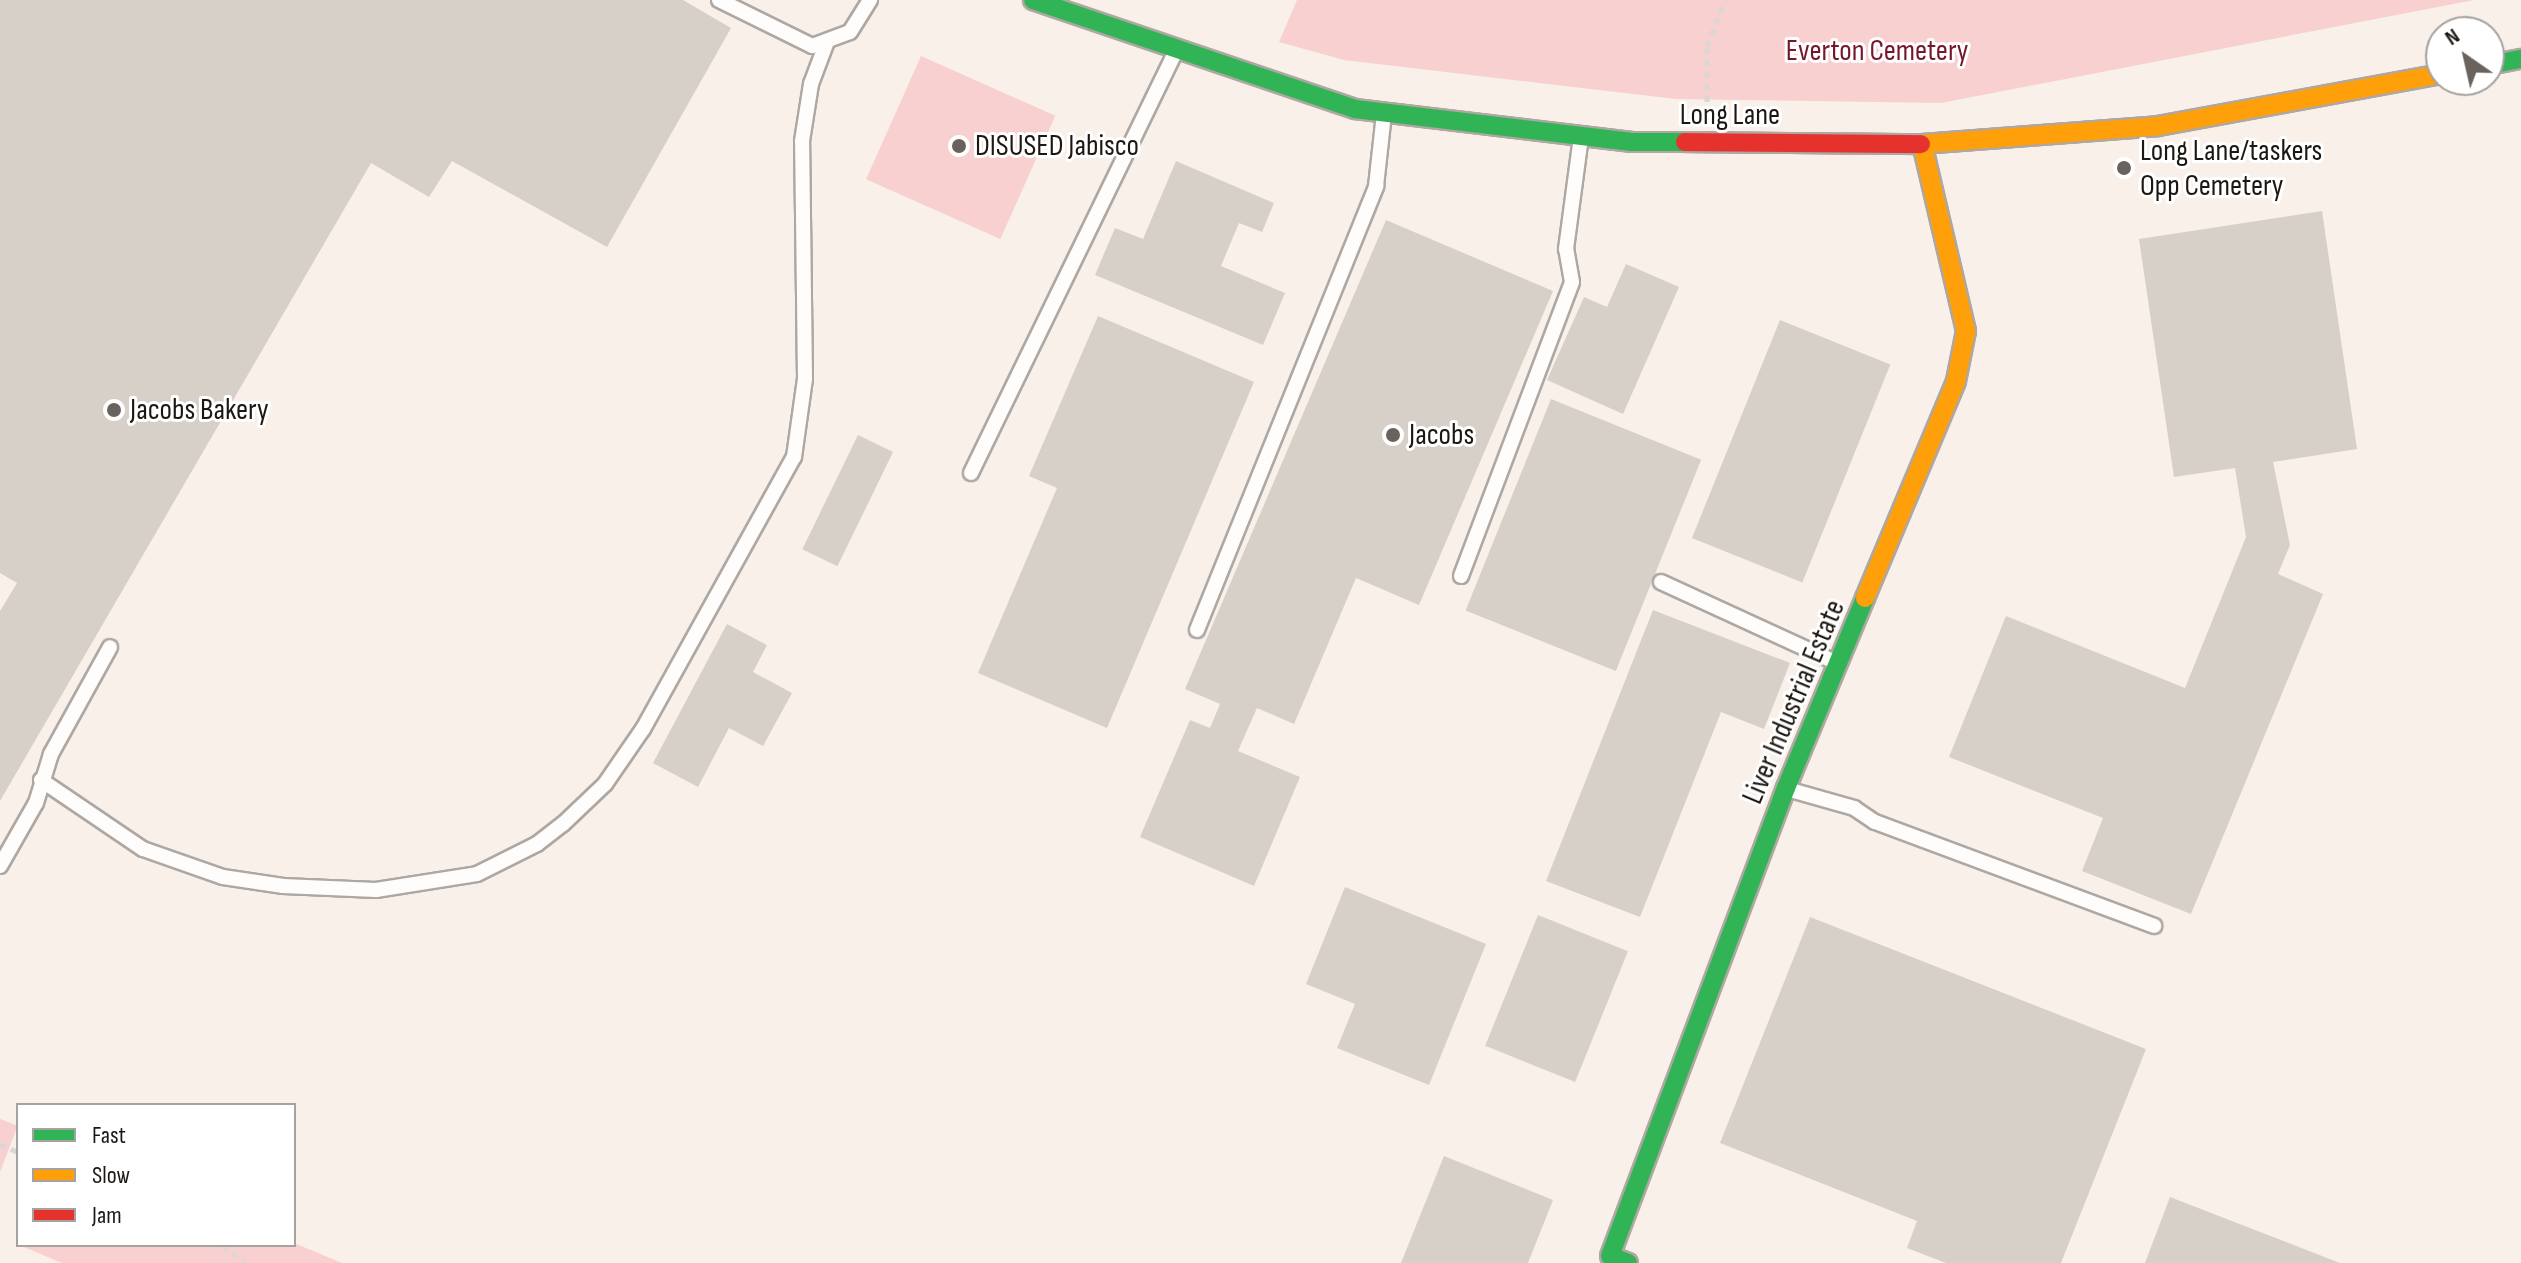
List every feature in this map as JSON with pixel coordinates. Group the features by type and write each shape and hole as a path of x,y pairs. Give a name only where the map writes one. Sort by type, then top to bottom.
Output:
{"main road":[{"name":"Long Lane","path":"1033,0 1176,51 1355,109 1581,136 1707,142 1922,144 2158,126 2425,77"},
{"name":"Liver Industrial Estate","path":"1628,1263 1610,1256 1786,788 1953,391 1966,331 1922,144"}],"lane":[{"path":"719,0 796,43 826,44 850,32 870,0"},
{"path":"41,780 143,849 223,877 283,886 376,890 477,874 537,844 605,784 643,729 794,457 805,379 802,141 811,84 826,44"},
{"path":"971,473 1176,51"},
{"path":"1197,630 1376,186 1384,113"},
{"path":"1461,576 1572,282 1566,249 1581,136"},
{"path":"1661,582 1839,664"},
{"path":"0,866 36,803 41,780 110,647"},
{"path":"1786,788 1854,808 1875,822 2154,926"}],"path":[{"path":"1707,142 1707,46 1725,0"},
{"path":"225,1247 245,1263"}],"green space":[{"name":"Everton Cemetery","path":"1297,0 2474,0 1941,103 1676,99 1344,60 1279,42"},
{"name":"DISUSED Jabisco","path":"921,56 1055,116 1000,239 866,179"},
{"path":"0,1119 16,1125 16,1130 0,1172"},
{"path":"296,1244 342,1263 62,1263 24,1247 296,1247"}],"building":[{"name":"Jacobs Bakery","path":"0,0 683,0 731,28 607,247 452,161 429,197 371,163 0,801 0,611 17,583 0,573"},
{"path":"1176,161 1274,203 1262,232 1239,223 1221,266 1285,293 1263,345 1095,275 1115,228 1143,239"},
{"path":"2322,211 2357,449 2273,462 2290,545 2278,574 2323,594 2191,914 2082,871 2103,818 1949,757 2006,616 2185,688 2246,537 2235,468 2174,477 2139,239"},
{"name":"Jacobs","path":"1386,220 1553,291 1419,605 1356,578 1294,724 1257,708 1238,751 1300,777 1254,886 1140,837 1190,720 1210,728 1220,704 1185,689"},
{"path":"1626,264 1679,287 1623,414 1547,380 1584,297 1607,307"},
{"path":"1098,316 1254,382 1107,728 978,673 1057,488 1029,476"},
{"path":"1780,320 1890,365 1802,582 1692,538"},
{"path":"1551,399 1701,460 1616,671 1466,610"},
{"path":"858,435 893,452 837,566 802,549"},
{"path":"1653,610 1790,663 1764,729 1721,712 1640,917 1546,881"},
{"path":"727,624 767,645 753,672 792,693 763,746 729,728 698,787 653,763"},
{"path":"1345,887 1486,944 1429,1085 1337,1048 1355,1004 1306,984"},
{"path":"1538,915 1628,951 1575,1082 1485,1046"},
{"path":"1810,917 2146,1049 2061,1263 1946,1263 1907,1248 1917,1221 1720,1143"},
{"path":"1444,1156 1553,1200 1528,1263 1401,1263"},
{"path":"2170,1197 2340,1263 2145,1263"}],"traffic: fast":[{"path":"1033,0 1355,109 1632,142 1685,142"},
{"path":"2505,62 2521,59"},
{"path":"1628,1263 1610,1256 1786,788 1865,598"}],"traffic: slow":[{"path":"1921,144 2158,126 2425,77"},
{"path":"1865,598 1956,381 1966,331 1922,144"}],"traffic: jam":[{"path":"1685,142 1921,144"}],"place":[{"name":"DISUSED Jabisco","path":"959,146"},
{"name":"Long Lane/taskers Opp Cemetery","path":"2124,168"},
{"name":"Jacobs Bakery","path":"114,410"},
{"name":"Jacobs","path":"1393,435"}]}
